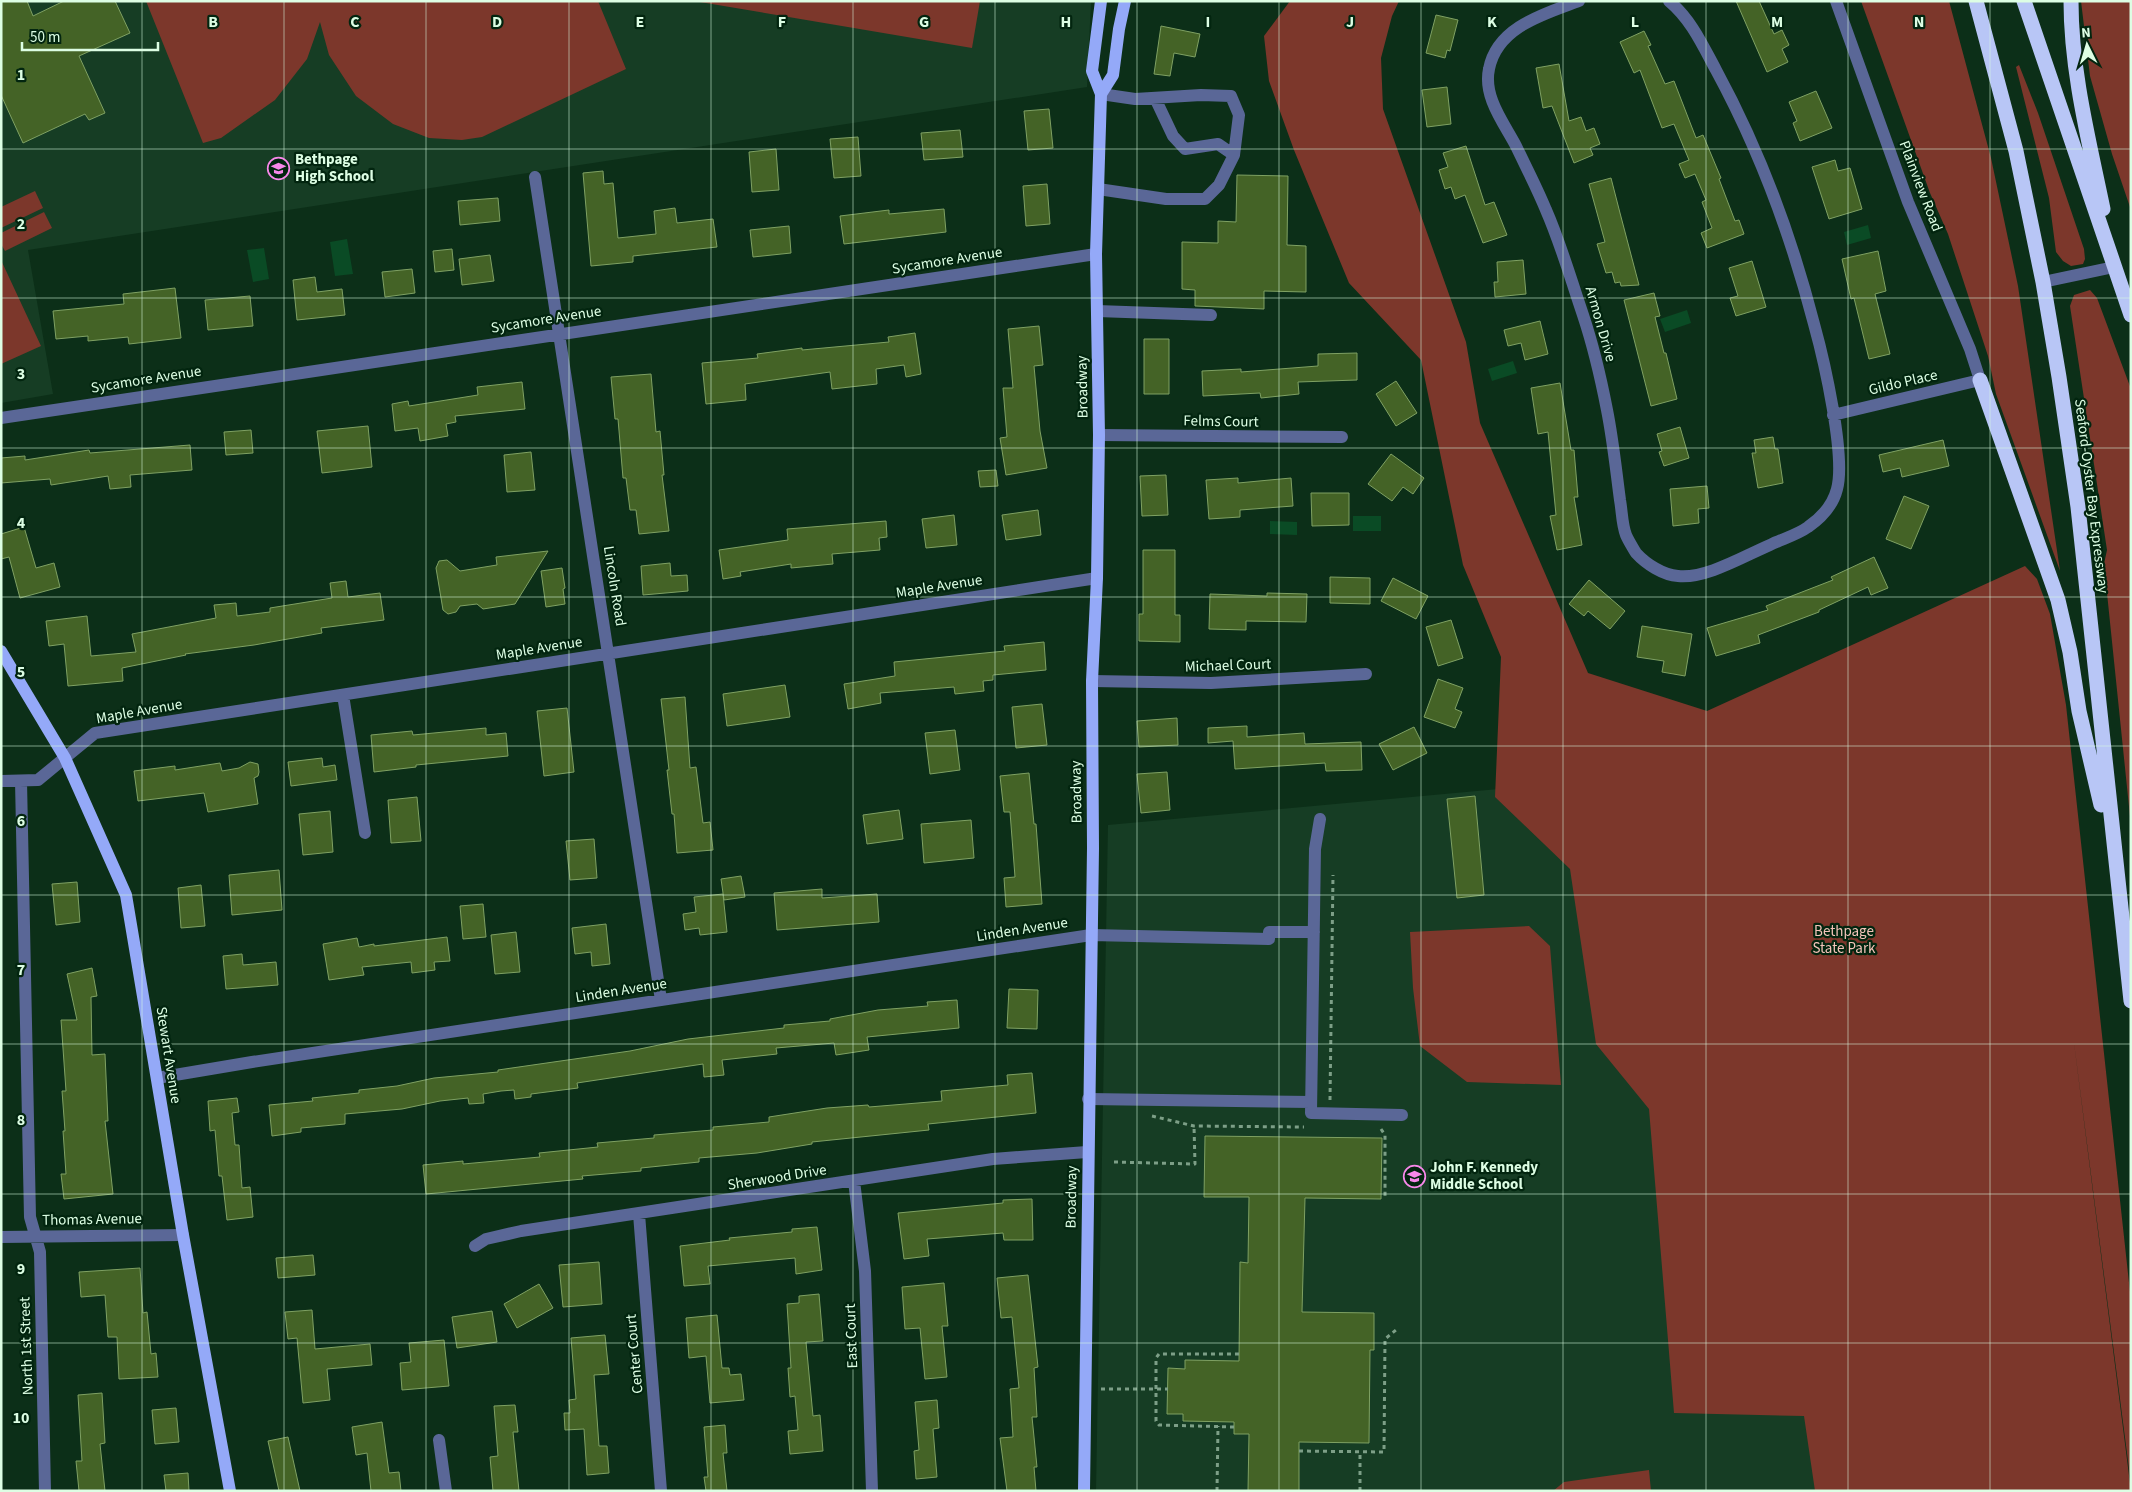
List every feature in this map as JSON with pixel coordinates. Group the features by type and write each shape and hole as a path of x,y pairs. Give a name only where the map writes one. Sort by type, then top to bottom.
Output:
{"highway":[{"name":"Seaford-Oyster Bay Expressway","path":"1976,1 2016,151 2043,282 2059,377 2078,507 2131,1001"},
{"path":"2024,1 2131,315"},
{"path":"2071,1 2072,31 2080,90 2114,267"},
{"path":"1980,380 2058,600 2070,652 2079,710 2117,872"}],"main road":[{"name":"Broadway","path":"1084,1491 1093,848 1092,681 1097,578 1096,254 1101,94 1092,71 1101,1"},
{"name":"Broadway","path":"1101,94 1113,75 1125,1"},
{"name":"Stewart Avenue","path":"1,651 65,758 126,895 183,1235 230,1491"}],"street":[{"name":"Armon Drive","path":"1579,1 1545,13 1521,25 1502,41 1492,60 1488,78 1490,95 1498,114 1547,212 1586,325 1607,410 1625,534 1636,553 1647,564 1669,575 1682,577 1709,572 1806,529 1826,512 1837,492 1840,476 1833,415"},
{"path":"1669,1 1681,11 1720,76 1757,151 1775,196 1804,283 1818,339 1833,415"},
{"name":"Plainview Road","path":"1836,1 1908,202 1970,349 1980,380"},
{"path":"1098,189 1166,199 1205,199 1219,185 1234,155 1239,115 1231,96 1201,95 1135,99 1101,94"},
{"path":"1155,98 1173,136 1185,149 1218,144 1234,155"},
{"name":"Lincoln Road","path":"535,177 661,1000"},
{"name":"Sycamore Avenue","path":"1,418 1096,254"},
{"path":"2043,282 2114,267"},
{"path":"1097,312 1211,315"},
{"name":"Gildo Place","path":"1833,415 1980,380"},
{"name":"Felms Court","path":"1098,435 1342,437"},
{"name":"Maple Avenue","path":"1,781 38,780 95,733 1097,578"},
{"name":"Michael Court","path":"1092,681 1211,683 1366,674"},
{"path":"343,695 365,833"},
{"name":"North 1st Street","path":"21,781 30,1217 36,1236 40,1262 45,1491"},
{"path":"1320,819 1315,849 1311,1112 1402,1115"},
{"name":"Linden Avenue","path":"157,1078 1091,935 1269,939 1269,932 1314,932"},
{"path":"1088,1099 1311,1102"},
{"name":"Sherwood Drive","path":"475,1246 498,1236 994,1159 1088,1152"},
{"name":"East Court","path":"854,1181 864,1271 872,1491"},
{"name":"Center Court","path":"639,1214 661,1491"},
{"name":"Thomas Avenue","path":"1,1236 183,1235"},
{"path":"439,1440 446,1491"}],"path":[{"path":"1330,1103 1333,875"},
{"path":"1150,1116 1194,1126 1311,1127"},
{"path":"1114,1162 1194,1164 1194,1126"},
{"path":"1378,1128 1383,1130 1385,1135 1385,1197"},
{"path":"1299,1451 1384,1452 1385,1339 1396,1330"},
{"path":"1234,1427 1159,1425 1156,1422 1156,1358 1159,1354 1239,1354"},
{"path":"1085,1389 1168,1389"},
{"path":"1217,1491 1218,1426"},
{"path":"1360,1452 1360,1491"}],"shaded area":[{"name":"Bethpage High School","path":"1,1 1091,1 1087,87 28,250 53,394 1,403"},
{"path":"1868,225 1871,238 1847,245 1844,232"},
{"path":"347,239 353,274 335,276 330,242"},
{"path":"264,248 269,279 253,282 247,250"},
{"path":"1687,310 1691,323 1665,332 1660,319"},
{"path":"1513,361 1517,373 1492,381 1488,369"},
{"path":"1353,516 1381,516 1381,531 1353,531"},
{"path":"1270,521 1297,522 1297,535 1270,534"},
{"name":"John F. Kennedy Middle School","path":"1542,785 1877,1491 1096,1491 1108,825"}],"green space":[{"path":"146,1 598,1 626,69 482,137 462,140 429,138 393,124 356,96 329,55 320,22 307,59 275,100 221,138 203,143"},
{"path":"694,1 980,1 972,48"},
{"name":"Bethpage State Park","path":"1290,1 1399,1 1392,16 1381,58 1383,109 1466,342 1480,423 1588,673 1707,711 2025,566 2037,579 2050,614 2066,705 2131,1301 2131,1484 2073,1035 2131,1491 1815,1491 1804,1416 1674,1413 1649,1109 1596,1044 1570,869 1495,797 1501,657 1463,565 1421,360 1349,283 1294,150 1269,81 1264,36"},
{"path":"1861,1 1949,1 1991,158 2018,286 2060,571 1996,394 1988,356 1948,234 1930,193"},
{"path":"2081,1 2131,1 2131,210 2112,154 2090,76"},
{"path":"2019,65 2038,113 2084,249 2085,259 2083,264 2071,266 2063,261 2056,252 2049,198 2016,67"},
{"path":"35,191 43,208 1,228 1,207"},
{"path":"44,212 52,228 5,251 1,244 1,233"},
{"path":"1,260 41,346 1,364"},
{"path":"2090,290 2097,298 2131,389 2131,826 2104,564 2107,550 2070,306 2074,295"},
{"path":"1529,926 1550,946 1561,1085 1467,1082 1420,1046 1413,988 1410,932"},
{"path":"1649,1470 1651,1491 1553,1491 1564,1482"}],"building":[{"path":"1,1 27,1 33,16 64,1 115,1 130,33 79,56 105,113 89,120 85,114 23,143 1,95"},
{"path":"1736,1 1759,1 1774,34 1782,30 1789,45 1782,49 1788,62 1767,72"},
{"path":"1436,15 1458,20 1450,51 1447,50 1445,58 1426,53"},
{"path":"1161,26 1200,34 1195,57 1174,53 1170,76 1154,74"},
{"path":"1644,31 1651,45 1648,46 1665,84 1674,81 1696,138 1703,135 1721,178 1719,179 1735,221 1739,220 1744,234 1707,248 1701,233 1712,228 1702,202 1706,200 1695,174 1685,178 1679,164 1689,160 1674,124 1662,128 1640,70 1634,73 1620,42"},
{"path":"1559,64 1569,121 1581,117 1586,131 1594,128 1600,144 1590,148 1593,155 1574,163 1552,106 1543,108 1536,68"},
{"path":"1447,87 1451,124 1427,127 1422,90"},
{"path":"1816,91 1832,128 1800,141 1793,123 1797,121 1789,102"},
{"path":"1049,109 1053,148 1028,150 1024,111"},
{"path":"960,130 963,157 924,160 921,133"},
{"path":"858,137 861,176 834,178 830,139"},
{"path":"1466,146 1485,205 1494,202 1507,235 1483,243 1465,195 1455,199 1451,187 1445,189 1439,170 1448,167 1443,153"},
{"path":"776,149 779,190 752,192 749,152"},
{"path":"1835,160 1838,171 1850,168 1862,209 1829,219 1812,167"},
{"path":"603,171 604,184 613,183 618,238 656,234 654,211 675,208 677,223 713,219 717,247 633,256 633,262 591,266 583,173"},
{"path":"1237,175 1288,176 1287,245 1306,246 1306,292 1264,291 1264,309 1195,306 1195,290 1182,289 1182,242 1218,243 1218,221 1236,222"},
{"path":"1611,178 1639,285 1621,286 1620,282 1615,283 1612,272 1606,273 1597,244 1605,242 1589,184"},
{"path":"1047,184 1050,224 1026,226 1023,186"},
{"path":"498,198 500,221 460,225 458,201"},
{"path":"944,209 946,232 844,244 840,216 889,210 889,214"},
{"path":"789,226 791,253 753,257 750,230"},
{"path":"452,249 454,270 435,272 433,251"},
{"path":"1878,251 1886,291 1875,294 1890,354 1869,359 1854,298 1851,299 1842,259"},
{"path":"490,255 494,281 462,285 459,259"},
{"path":"1523,260 1526,294 1495,297 1494,282 1498,282 1497,262"},
{"path":"1752,261 1766,307 1736,316 1730,298 1738,296 1729,268"},
{"path":"412,269 415,293 385,297 382,272"},
{"path":"315,277 317,292 342,289 345,315 297,320 293,280"},
{"path":"175,288 181,338 129,344 128,337 88,341 88,336 56,339 53,311 124,304 123,294"},
{"path":"1654,293 1660,316 1655,317 1677,399 1651,406 1624,300"},
{"path":"250,296 253,326 208,330 205,300"},
{"path":"1540,321 1548,354 1525,360 1521,343 1508,346 1504,330"},
{"path":"1039,326 1043,365 1034,366 1040,431 1047,468 1006,475 1000,438 1007,437 1003,388 1013,388 1008,329"},
{"path":"915,333 921,374 906,377 904,365 876,369 877,384 832,389 830,372 745,384 746,400 706,404 702,363 758,358 757,354 802,348 802,350 889,342 888,337"},
{"path":"1144,339 1169,339 1169,394 1144,394"},
{"path":"1357,353 1357,380 1298,382 1299,394 1261,398 1260,393 1203,396 1202,371 1241,369 1241,372 1318,366 1318,354"},
{"path":"651,374 656,432 660,431 664,475 662,475 669,531 639,534 636,510 630,510 626,478 623,478 618,419 615,419 611,377"},
{"path":"1396,381 1417,413 1396,426 1376,394"},
{"path":"522,382 525,409 455,416 456,422 446,424 448,436 420,441 418,428 395,431 392,404 408,401 409,406 478,395 477,387"},
{"path":"1560,383 1571,450 1574,450 1578,497 1574,497 1582,545 1557,550 1550,516 1556,515 1548,432 1538,434 1531,388"},
{"path":"368,426 372,467 322,473 317,431"},
{"path":"1680,427 1689,458 1664,466 1659,452 1662,451 1657,434"},
{"path":"251,430 253,453 226,455 224,432"},
{"path":"1773,437 1775,449 1778,449 1783,483 1758,488 1752,453 1756,453 1754,440"},
{"path":"1943,440 1949,466 1902,477 1900,468 1883,472 1879,455"},
{"path":"190,445 192,470 130,475 131,487 110,489 108,476 51,485 50,479 1,483 1,458 25,456 25,460 89,450 90,453"},
{"path":"531,452 535,490 507,492 504,455"},
{"path":"1391,454 1424,478 1413,494 1403,487 1392,501 1368,484"},
{"path":"996,470 998,486 980,487 978,471"},
{"path":"1166,475 1168,515 1142,516 1140,476"},
{"path":"1238,478 1238,483 1291,478 1293,506 1240,510 1240,517 1209,519 1206,480"},
{"path":"1707,486 1709,508 1698,509 1699,523 1673,526 1670,489"},
{"path":"1311,493 1349,493 1349,525 1312,526"},
{"path":"1904,496 1929,506 1911,549 1886,539"},
{"path":"1038,510 1041,535 1006,540 1002,515"},
{"path":"954,515 957,545 926,548 922,519"},
{"path":"886,521 887,537 879,538 880,550 832,554 833,564 791,568 791,564 740,572 741,576 723,579 719,550 788,540 787,529"},
{"path":"24,527 36,568 54,563 60,587 20,598 9,557 1,559 1,534"},
{"path":"1143,550 1175,550 1175,615 1180,615 1180,642 1139,641 1139,614 1143,614"},
{"path":"548,551 515,604 483,609 477,604 460,606 456,612 448,614 443,610 436,568 439,561 447,560 460,571 497,565 496,557"},
{"path":"1874,557 1888,588 1871,595 1868,587 1819,610 1819,612 1758,635 1760,643 1716,656 1707,628 1768,610 1766,606 1833,580 1831,577"},
{"path":"670,563 671,576 687,575 688,591 643,595 641,566"},
{"path":"562,568 565,604 546,607 541,571"},
{"path":"1330,577 1370,578 1370,604 1330,603"},
{"path":"1393,578 1428,596 1416,619 1381,601"},
{"path":"1589,580 1625,611 1610,629 1588,611 1584,616 1569,604"},
{"path":"346,581 348,597 380,593 384,620 321,628 322,633 254,645 185,654 122,668 123,681 68,686 64,644 49,646 46,621 87,616 91,656 136,652 132,634 216,618 214,605 236,603 237,616 270,612 270,608 332,598 330,583"},
{"path":"1267,593 1307,594 1306,622 1246,621 1246,630 1209,629 1210,594 1267,596"},
{"path":"1451,620 1463,658 1438,666 1426,627"},
{"path":"1642,626 1692,634 1685,676 1662,672 1664,661 1637,657"},
{"path":"1044,642 1046,670 993,675 993,680 983,681 984,691 955,694 954,687 880,693 881,703 848,709 844,684 895,676 894,662 1005,651 1004,646"},
{"path":"1438,679 1463,688 1455,709 1462,712 1455,728 1424,717"},
{"path":"785,685 790,717 727,726 723,694"},
{"path":"685,697 690,768 696,767 703,823 710,822 713,850 677,853 661,699"},
{"path":"1042,704 1047,745 1016,748 1012,707"},
{"path":"567,708 574,772 544,776 537,711"},
{"path":"1177,718 1178,745 1139,747 1137,721"},
{"path":"1247,726 1247,737 1304,733 1305,744 1361,742 1362,770 1326,771 1325,763 1235,769 1233,741 1208,743 1208,728"},
{"path":"1414,727 1427,753 1393,770 1379,744"},
{"path":"486,728 486,735 506,733 508,756 416,765 416,767 374,772 371,735 412,731 413,735"},
{"path":"955,730 960,770 930,774 925,733"},
{"path":"322,758 323,767 335,765 337,780 291,786 288,762"},
{"path":"250,762 258,764 258,776 254,778 258,804 208,812 204,793 138,801 134,771 175,766 175,770 220,763 222,771 239,768"},
{"path":"1167,772 1170,810 1141,813 1137,774"},
{"path":"1029,773 1034,824 1036,824 1042,904 1006,907 1004,878 1015,877 1010,812 1004,812 1000,776"},
{"path":"1475,796 1484,895 1457,898 1447,799"},
{"path":"417,797 421,841 391,843 388,800"},
{"path":"899,810 903,839 867,844 863,815"},
{"path":"330,811 333,852 303,855 299,814"},
{"path":"971,820 974,858 924,863 921,824"},
{"path":"594,839 597,878 570,880 566,841"},
{"path":"279,870 282,910 232,915 229,875"},
{"path":"741,876 745,897 724,900 721,879"},
{"path":"77,882 80,922 56,925 52,884"},
{"path":"201,885 205,926 181,928 178,888"},
{"path":"822,889 822,898 877,894 879,922 777,930 774,893"},
{"path":"723,894 727,932 700,935 699,928 685,930 683,914 696,912 694,897"},
{"path":"483,904 486,937 463,939 460,906"},
{"path":"606,924 610,964 592,966 591,952 575,954 572,928"},
{"path":"516,932 520,972 495,974 491,935"},
{"path":"447,937 450,961 434,962 435,970 412,973 411,962 362,967 364,975 329,980 323,944 357,938 359,947"},
{"path":"242,954 243,965 276,962 278,985 226,989 223,956"},
{"path":"92,968 97,996 91,997 92,1055 105,1054 108,1121 105,1121 113,1194 64,1199 61,1174 66,1174 62,1091 66,1091 61,1020 77,1020 67,974"},
{"path":"1009,989 1038,990 1037,1029 1007,1028"},
{"path":"957,1000 959,1028 867,1037 869,1050 836,1055 834,1043 776,1048 777,1054 722,1060 724,1075 704,1077 703,1064 577,1083 578,1088 531,1094 531,1097 515,1099 514,1090 501,1091 483,1094 484,1103 469,1104 468,1098 440,1101 402,1109 345,1114 345,1124 301,1128 301,1132 272,1136 269,1105 313,1101 312,1098 359,1093 359,1090 397,1086 434,1078 498,1072 498,1070 630,1051 688,1039 784,1028 784,1025 830,1021 830,1019 878,1010 928,1006 927,1002"},
{"path":"1032,1073 1036,1113 928,1124 929,1130 812,1142 812,1144 757,1153 699,1158 699,1162 641,1168 641,1171 582,1176 583,1179 426,1194 423,1165 463,1161 463,1164 540,1157 539,1153 598,1147 597,1143 654,1138 654,1135 713,1130 713,1127 769,1122 769,1117 827,1108 868,1105 869,1107 942,1101 941,1091 1008,1085 1007,1075"},
{"path":"237,1098 239,1112 232,1113 235,1145 239,1145 242,1188 250,1187 253,1217 227,1220 222,1176 219,1176 215,1130 210,1131 208,1101"},
{"path":"1205,1136 1382,1138 1381,1199 1305,1198 1302,1312 1374,1313 1374,1350 1370,1350 1369,1443 1299,1442 1299,1491 1248,1491 1249,1434 1234,1434 1234,1422 1183,1421 1183,1414 1167,1414 1168,1368 1185,1369 1185,1360 1239,1361 1240,1262 1248,1263 1249,1197 1204,1197"},
{"path":"1032,1199 1033,1240 1004,1240 1003,1233 927,1239 929,1256 904,1259 898,1213 1003,1203 1003,1200"},
{"path":"817,1227 822,1270 796,1274 795,1258 708,1266 710,1284 684,1286 680,1246 730,1240 729,1238 792,1232 792,1229"},
{"path":"313,1255 315,1275 278,1278 276,1258"},
{"path":"599,1262 602,1304 563,1307 559,1265"},
{"path":"140,1268 143,1313 147,1312 151,1354 156,1353 158,1377 119,1379 117,1337 108,1337 105,1295 81,1297 79,1272"},
{"path":"1028,1275 1038,1367 1034,1368 1037,1417 1032,1417 1037,1467 1034,1467 1036,1491 1007,1491 1000,1438 1013,1437 1010,1389 1019,1388 1012,1317 1001,1318 997,1278"},
{"path":"944,1283 948,1326 942,1326 947,1377 925,1379 920,1328 905,1329 902,1287"},
{"path":"539,1284 553,1308 517,1328 504,1304"},
{"path":"819,1294 823,1341 806,1342 813,1416 820,1415 823,1451 790,1454 788,1431 798,1430 795,1396 790,1397 788,1368 791,1368 787,1304 799,1303 799,1296"},
{"path":"312,1310 315,1349 370,1344 372,1365 327,1369 330,1400 303,1403 297,1338 288,1339 285,1312"},
{"path":"492,1311 497,1342 457,1348 452,1317"},
{"path":"717,1315 722,1368 729,1368 730,1375 741,1374 744,1400 710,1403 706,1356 689,1358 686,1318"},
{"path":"605,1335 609,1374 594,1375 599,1446 607,1446 609,1473 587,1475 584,1429 565,1430 564,1413 570,1413 569,1400 576,1399 571,1338"},
{"path":"444,1340 449,1386 402,1390 400,1363 411,1362 409,1343"},
{"path":"102,1393 105,1443 100,1444 105,1491 79,1491 76,1461 82,1461 78,1395"},
{"path":"937,1400 939,1428 933,1429 937,1477 916,1479 914,1451 919,1450 915,1402"},
{"path":"515,1405 518,1432 513,1432 519,1491 493,1491 490,1457 498,1456 494,1406"},
{"path":"176,1408 179,1442 155,1444 152,1410"},
{"path":"382,1422 389,1473 399,1472 401,1491 371,1491 367,1453 356,1455 352,1427"},
{"path":"725,1425 727,1453 723,1453 727,1491 706,1491 704,1477 708,1477 704,1427"},
{"path":"288,1437 300,1491 279,1491 268,1441"},
{"path":"188,1473 189,1491 166,1491 164,1475"}],"place":[{"name":"Bethpage High School","path":"279,168"},
{"name":"John F. Kennedy Middle School","path":"1414,1176"}]}
